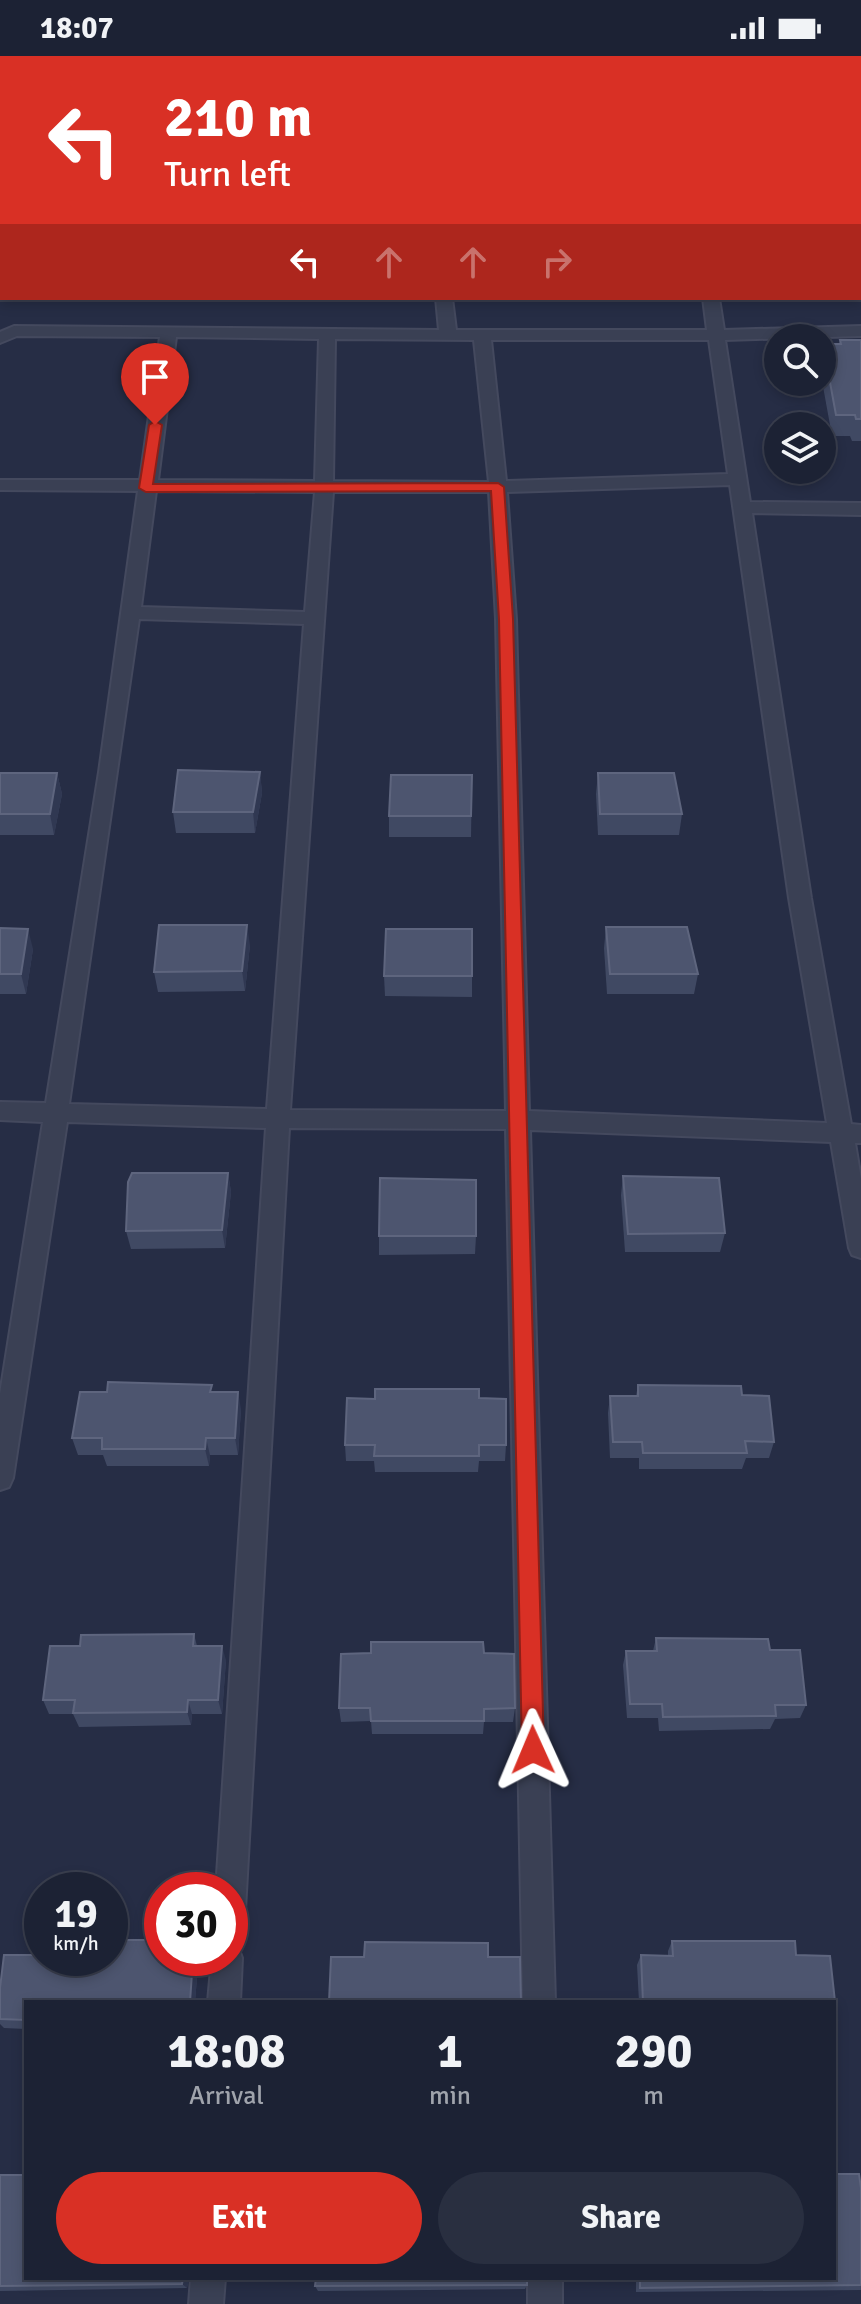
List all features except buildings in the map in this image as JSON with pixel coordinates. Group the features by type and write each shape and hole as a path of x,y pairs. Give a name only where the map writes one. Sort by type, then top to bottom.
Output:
{"street":[{"path":"444,300 448,336"},
{"path":"711,300 800,898 852,1134 861,1248"},
{"path":"0,338 14,331 482,337 718,336 861,331"},
{"path":"0,1478 132,613 169,331"},
{"path":"232,1872 278,1119 324,486 327,334"},
{"path":"482,337 498,487 506,619 539,2000"},
{"path":"0,485 146,488 498,487 739,479"},
{"path":"744,507 861,509"},
{"path":"132,613 314,618"},
{"path":"0,1111 278,1119 519,1120 852,1134"},
{"path":"224,2000 226,1976"},
{"path":"206,2304 208,2280"},
{"path":"545,2280 545,2304"}],"route":[{"path":"155,425 146,488 498,487 506,619 533,1750"}]}
